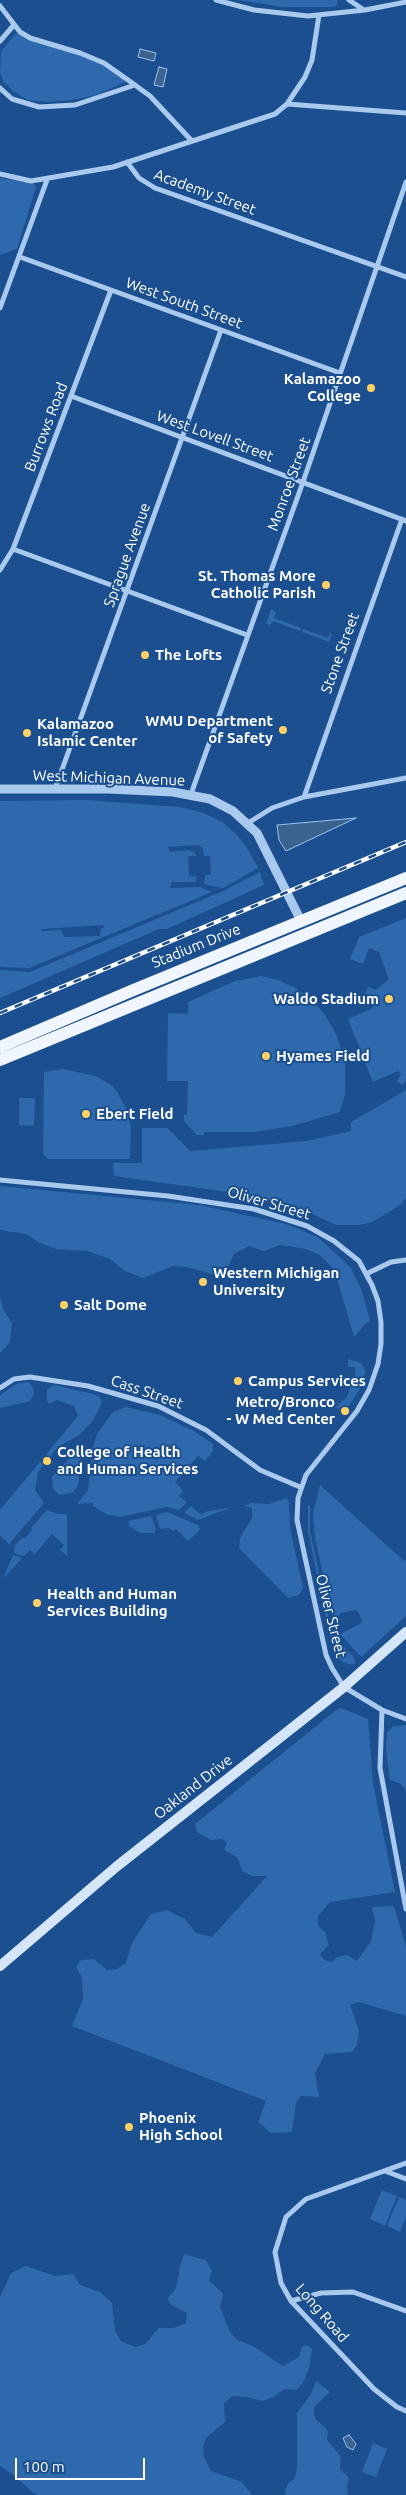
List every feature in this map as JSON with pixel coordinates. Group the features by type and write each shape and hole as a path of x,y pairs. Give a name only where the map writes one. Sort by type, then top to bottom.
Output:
{"main road":[{"name":"Stadium Drive","path":"0,1047 406,878"},
{"name":"Stadium Drive","path":"0,1060 406,892"},
{"name":"Oakland Drive","path":"0,1966 116,1867 344,1687 406,1632"}],"street":[{"path":"216,0 271,13 319,16 406,2"},
{"path":"349,0 365,10"},
{"path":"0,6 13,26 30,38 80,52 104,63 150,96 190,140"},
{"path":"0,174 21,180 47,180 96,171 275,114 287,104 305,77 312,60 319,16"},
{"path":"0,41 13,26"},
{"path":"0,88 12,99 39,107 75,105 135,85"},
{"path":"287,104 406,113"},
{"name":"Academy Street","path":"127,162 138,178 154,188 406,277"},
{"path":"0,308 47,180"},
{"name":"Monroe Street","path":"191,794 303,482 406,182"},
{"name":"West South Street","path":"20,257 340,373"},
{"name":"Burrows Road","path":"0,570 13,549 111,290"},
{"name":"Sprague Avenue","path":"55,789 221,330"},
{"name":"West Lovell Street","path":"71,396 404,520"},
{"name":"Stone Street","path":"304,797 339,692 404,520"},
{"path":"13,549 247,635"},
{"path":"248,823 265,811 304,797 406,778"},
{"name":"West Michigan Avenue","path":"0,789 116,789 191,794 223,805 248,823 264,844 301,921"},
{"name":"Oliver Street","path":"0,1180 168,1196 254,1209 307,1226 322,1233 359,1261 378,1301 381,1322 381,1344 375,1374 358,1410 312,1465 300,1487 297,1520 326,1655 344,1687"},
{"path":"366,1274 391,1262 406,1260"},
{"name":"Cass Street","path":"0,1388 14,1379 30,1377 88,1386 158,1406 206,1430 260,1470 300,1487"},
{"path":"344,1687 382,1710 406,1719"},
{"path":"382,1710 380,1768 406,1908"},
{"name":"Long Road","path":"406,2163 306,2199 286,2217 274,2252 281,2283 291,2301 374,2389 397,2407 406,2411"},
{"path":"384,2171 406,2179"},
{"path":"291,2301 321,2293 353,2292 406,2311"}],"shaded area":[{"path":"237,0 337,0 337,5 334,7 283,7"},
{"path":"16,33 26,39 83,55 106,66 127,81 96,95 72,100 48,102 28,100 14,92 3,81 0,72 1,51"},
{"path":"140,49 156,53 154,61 138,57"},
{"path":"159,67 167,69 163,87 154,85"},
{"path":"0,178 33,183 36,187 17,249 0,255"},
{"path":"271,609 276,612 274,618 301,628 300,631 273,621 270,625 266,624"},
{"path":"303,629 328,638 330,632 332,634 329,642 302,632"},
{"path":"86,800 180,807 204,813 222,822 238,836 258,868 223,888 211,886 204,884 205,875 211,875 210,856 204,856 203,848 198,845 168,847 170,852 189,850 195,853 196,856 188,856 189,876 197,877 195,882 172,882 170,888 200,887 212,892 29,968 0,967 0,801","holes":["103,925 104,928 101,928 100,936 64,937 61,930 41,931 42,929"]},
{"path":"356,818 286,851 279,840 277,825"},
{"path":"260,872 264,885 167,929 159,929 0,998 0,970 30,972 223,891"},
{"name":"Waldo Stadium","path":"406,918 406,1081 402,1085 397,1081 401,1074 398,1071 373,1082 348,1019 373,1008 372,996 365,994 368,987 376,990 389,979 379,952 369,948 363,964 350,959 359,937"},
{"name":"Hyames Field","path":"262,976 278,980 297,989 313,1001 325,1015 336,1034 345,1061 345,1095 340,1112 292,1126 255,1132 204,1132 204,1135 197,1135 184,1121 184,1115 187,1115 188,1081 167,1081 168,1013 188,1014 188,1002 235,981"},
{"name":"Ebert Field","path":"63,1069 96,1076 111,1085 117,1092 127,1110 131,1127 130,1159 48,1159 43,1154 44,1072"},
{"path":"406,1090 406,1198 399,1206 372,1222 360,1225 336,1225 308,1212 242,1194 114,1176 113,1163 142,1163 142,1128 168,1128 190,1151 307,1141 351,1131 351,1122"},
{"path":"19,1098 35,1098 34,1126 19,1125"},
{"path":"0,1186 200,1205 290,1225 319,1238 351,1268 362,1291 370,1321 354,1337 335,1271 320,1255 306,1249 281,1245 263,1251 249,1246 234,1254 223,1277 187,1267 173,1266 143,1278 125,1271 110,1259 87,1251 56,1249 40,1243 26,1234 0,1230"},
{"path":"0,1297 4,1311 12,1323 10,1342 0,1353"},
{"path":"348,1359 361,1363 366,1371 361,1387 342,1417 341,1411 336,1407 347,1397 355,1375 355,1367 348,1367"},
{"path":"28,1382 33,1387 34,1394 30,1401 0,1408 0,1396 4,1392 16,1384"},
{"path":"54,1385 93,1394 100,1397 102,1403 92,1422 79,1435 58,1447 38,1472 35,1490 44,1503 9,1544 0,1536 0,1510 78,1416 74,1406 57,1400 49,1404 47,1390"},
{"path":"126,1407 160,1415 194,1431 213,1444 213,1451 205,1461 198,1456 175,1482 183,1491 179,1496 187,1502 179,1510 166,1507 120,1517 106,1514 93,1506 93,1503 77,1504 88,1490 93,1446 97,1434 113,1412"},
{"path":"78,1449 81,1451 78,1486 72,1493 59,1495 53,1488 52,1477"},
{"path":"320,1485 404,1561 406,1559 406,1616 361,1657 340,1634 360,1624 362,1621 359,1613 356,1610 340,1613 338,1617 333,1618 315,1538 313,1514"},
{"path":"287,1498 290,1528 303,1588 299,1595 288,1598 239,1548 240,1538 252,1518 252,1508 244,1506 251,1503 269,1504"},
{"path":"308,1505 310,1505 310,1531 331,1628 340,1643 355,1658 355,1663 352,1665 341,1661 333,1651 308,1531"},
{"path":"191,1506 201,1515 205,1512 232,1507 198,1520 184,1513"},
{"path":"47,1510 58,1514 67,1514 67,1556 60,1550 64,1545 52,1534 35,1554 30,1550 24,1556 14,1553 15,1545 23,1537 25,1538"},
{"path":"167,1512 198,1525 200,1530 188,1541 176,1529 173,1531 169,1528 160,1529 156,1515"},
{"path":"151,1516 156,1530 154,1533 140,1533 129,1526 129,1521"},
{"path":"13,1555 22,1558 5,1577 4,1576"},
{"path":"341,1708 368,1719 373,1783 395,1892 330,1902 318,1916 318,1926 325,1932 329,1945 320,1954 324,1960 332,1962 337,1957 347,1955 357,1961 371,1941 375,1922 372,1907 394,1906 406,1947 406,2016 359,2002 350,2005 359,2031 357,2045 352,2052 325,2054 315,2073 319,2097 301,2096 296,2103 292,2132 271,2133 258,2122 266,2101 72,2026 83,1999 82,1977 76,1967 81,1960 94,1959 107,1970 117,1969 126,1963 132,1943 151,1914 167,1910 185,1919 196,1933 212,1937 267,1876 252,1876 242,1871 238,1858 224,1850 227,1843 222,1839 211,1840 197,1832 195,1824 336,1710"},
{"path":"406,1725 406,1791 401,1784 390,1780 386,1750 387,1733 393,1726"},
{"path":"382,2190 397,2196 385,2226 370,2219"},
{"path":"399,2197 406,2200 406,2217 400,2232 387,2226"},
{"path":"184,2254 206,2260 212,2271 209,2280 223,2294 220,2307 230,2332 237,2340 253,2346 283,2366 299,2357 302,2347 307,2345 312,2349 309,2369 303,2383 296,2390 284,2389 274,2397 262,2401 233,2396 224,2403 225,2422 206,2438 203,2447 204,2457 211,2471 242,2482 252,2495 38,2495 32,2492 15,2476 0,2466 0,2297 11,2273 26,2266 55,2276 73,2274 80,2285 100,2292 112,2303 115,2331 121,2341 135,2347 145,2344 159,2328 174,2328 186,2323 187,2313 170,2304 168,2298 175,2290"},
{"path":"316,2381 330,2392 314,2407 314,2414 316,2420 328,2432 327,2440 341,2457 340,2470 347,2475 349,2480 347,2485 348,2495 286,2495 285,2492 288,2483 295,2478 297,2468 297,2413 311,2394"},
{"path":"349,2435 356,2444 353,2450 347,2447 343,2438"},
{"path":"373,2443 387,2449 376,2477 362,2472"}],"railway":[{"path":"0,1013 406,842"}],"place":[{"name":"Kalamazoo College","path":"371,388"},
{"name":"St. Thomas More Catholic Parish","path":"326,585"},
{"name":"The Lofts","path":"145,655"},
{"name":"WMU Department of Safety","path":"283,730"},
{"name":"Kalamazoo Islamic Center","path":"27,733"},
{"name":"Waldo Stadium","path":"389,999"},
{"name":"Hyames Field","path":"266,1056"},
{"name":"Ebert Field","path":"86,1114"},
{"name":"Western Michigan University","path":"203,1282"},
{"name":"Salt Dome","path":"64,1305"},
{"name":"Campus Services","path":"238,1381"},
{"name":"Metro/Bronco - W Med Center","path":"345,1411"},
{"name":"College of Health and Human Services","path":"47,1461"},
{"name":"Health and Human Services Building","path":"37,1603"},
{"name":"Phoenix High School","path":"129,2127"}]}
